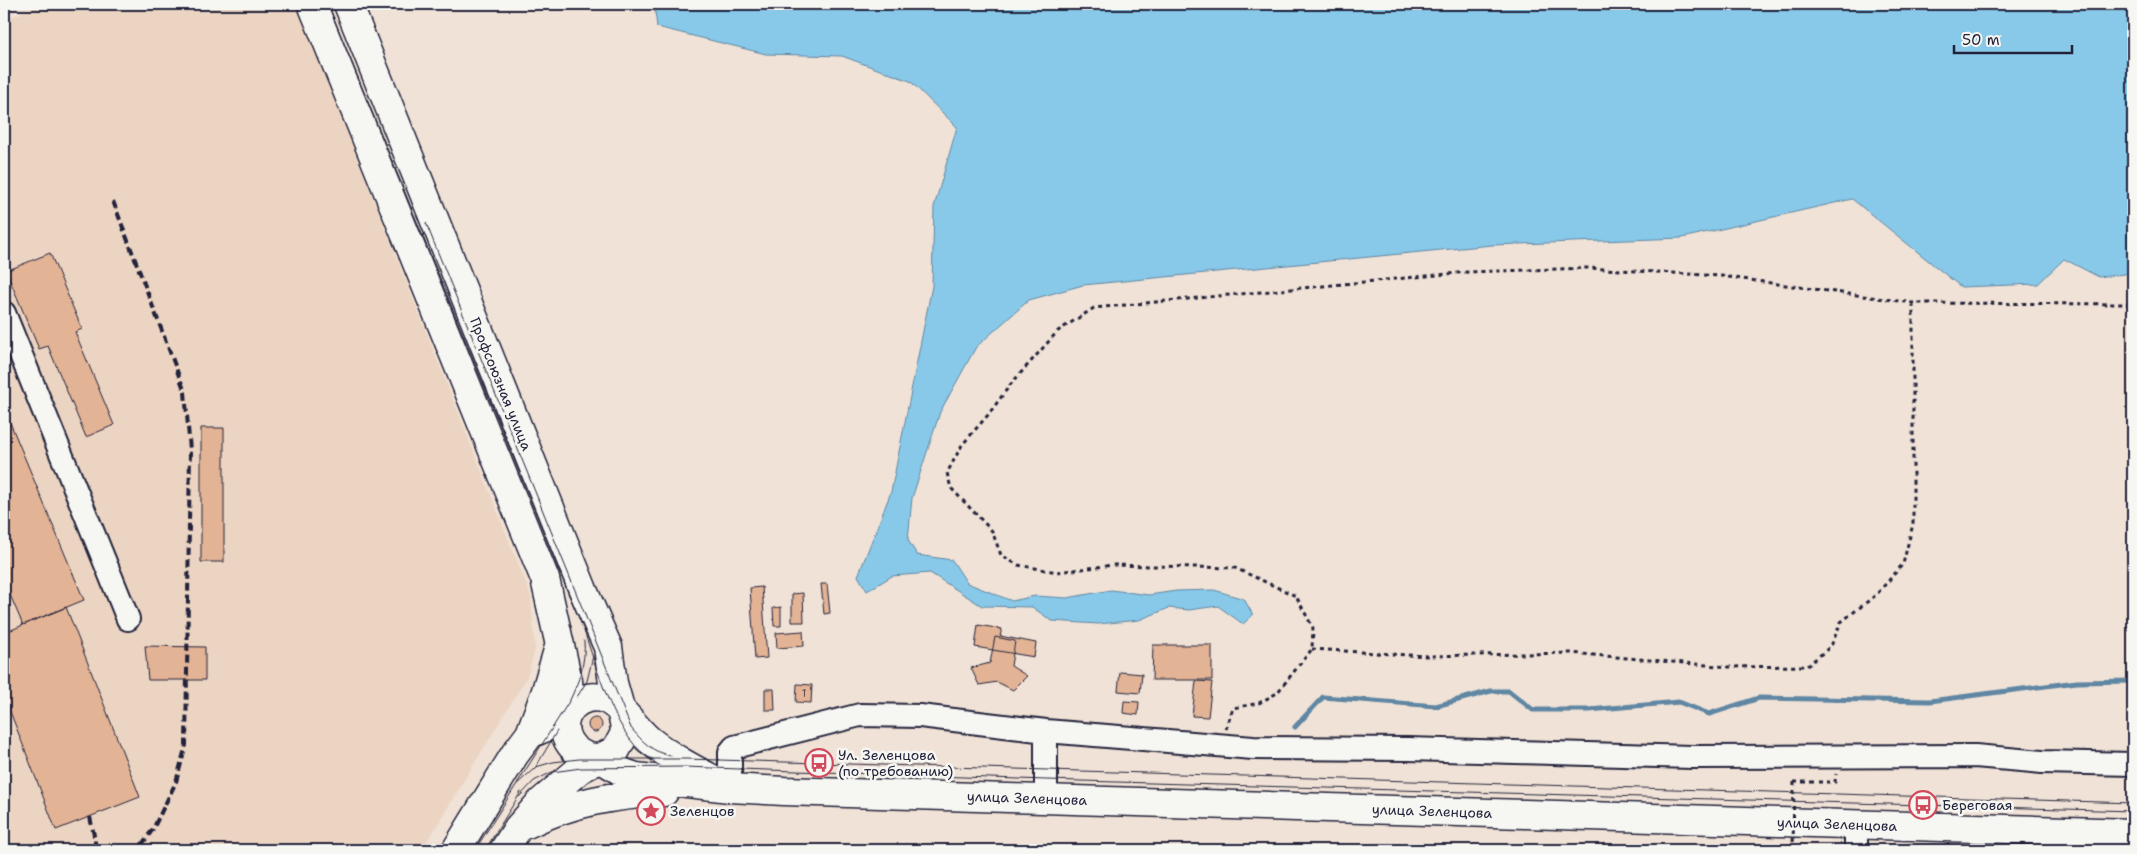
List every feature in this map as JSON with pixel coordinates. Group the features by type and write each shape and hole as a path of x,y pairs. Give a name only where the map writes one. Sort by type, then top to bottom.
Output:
{"main road":[{"path":"312,4 545,579 570,696 564,732 570,745 580,755 597,758"},
{"name":"Профсоюзная улица","path":"348,4 608,647 613,683 625,730 623,740 616,750 597,758 556,788 511,839"},
{"path":"456,850 515,754 530,734 545,694 560,643"},
{"path":"530,734 558,722 587,698 599,697 611,702 620,711"},
{"name":"улица Зеленцова","path":"620,711 636,728 662,749 730,788"},
{"name":"улица Зеленцова","path":"597,758 624,773 636,777 730,788 1046,799 1856,838 2133,833"},
{"path":"511,839 553,812 606,797 622,794 730,788"}],"lane":[{"path":"4,313 128,619"},
{"path":"730,788 730,752 734,748 860,715 920,716 1046,731 1220,746 1692,757 1975,756 2042,762 2133,764"},
{"path":"1046,731 1046,799"}],"path":[{"path":"1220,746 1234,708 1259,702 1277,693 1312,649 1313,628 1296,596 1235,568 1114,565 1057,572 1018,565 1001,555 992,532 952,488 947,473 962,445 988,415 1010,385 1058,331 1094,308 1478,271 1588,268 1721,276 1912,303 2133,304"},
{"path":"1312,649 1426,656 1571,653 1729,667 1807,666 1831,646 1841,622 1876,595 1903,564 1913,524 1912,303"},
{"path":"1793,850 1794,782 1836,782"}],"shaded area":[{"path":"42,4 296,4 531,596 535,650 527,677 422,850 4,850 4,20"}],"water":[{"path":"654,4 2133,4 2133,273 2099,277 2064,259 2038,284 1961,287 1852,199 1682,238 1492,245 1083,285 1029,300 976,347 940,412 912,498 908,540 917,555 952,560 967,583 1012,601 1035,596 1067,598 1111,590 1149,595 1176,591 1214,590 1244,599 1253,615 1243,624 1218,606 1189,610 1169,608 1139,620 1098,624 1052,621 1032,607 982,606 930,573 892,576 867,591 858,576 891,492 932,286 934,207 957,127 910,81 842,56 766,54 657,27"}],"building":[{"path":"50,253 82,329 75,332 114,425 86,437 48,346 39,349 6,271"},
{"path":"4,408 84,600 23,625 4,581"},
{"path":"201,428 224,428 224,562 201,562"},
{"path":"821,584 827,584 830,613 824,614"},
{"path":"762,587 767,658 755,659 750,588"},
{"path":"803,593 804,622 792,622 792,594"},
{"path":"66,607 140,797 56,830 4,696 4,633"},
{"path":"781,607 781,626 774,626 773,608"},
{"path":"978,625 1002,629 1000,636 1036,643 1034,657 975,647"},
{"path":"803,631 804,646 777,648 776,633"},
{"path":"995,637 1015,641 1011,666 1027,676 1013,690 997,682 979,685 971,668 990,663"},
{"path":"1153,645 1212,645 1212,680 1152,680"},
{"path":"145,646 205,647 205,680 148,680"},
{"path":"1120,672 1142,674 1140,693 1118,691"},
{"path":"1196,681 1212,682 1208,717 1192,716"},
{"path":"797,684 812,685 811,703 796,702"},
{"path":"765,689 774,689 775,710 765,710"},
{"path":"1124,701 1139,702 1138,715 1123,713"},
{"path":"595,718 600,720 602,725 600,730 595,732 590,730 588,725 590,720"}],"waterway":[{"path":"1295,727 1323,697 1436,706 1491,691 1509,691 1533,710 1589,710 1679,702 1709,714 1759,698 1930,701 2077,682 2133,681"}],"tram line":[{"path":"328,4 583,628 601,682 629,738 641,752 654,760"},
{"path":"426,223 631,728 648,746 658,752 671,756"},
{"path":"475,850 570,700 581,671 584,641"},
{"path":"577,697 587,681 593,656"},
{"path":"534,770 557,731"},
{"path":"516,785 536,767 553,762 579,759 686,759 2133,803"},
{"path":"519,797 534,781 552,772 581,768 684,767 1046,780 2133,811"},
{"path":"485,850 521,792"}],"railway":[{"path":"113,201 185,392 190,450 186,745 176,782 153,829 138,850"},
{"path":"90,817 95,850"}],"place":[{"name":"Ул. Зеленцова (по требованию)","path":"819,763"},
{"name":"Береговая","path":"1923,805"},
{"name":"Зеленцов","path":"651,811"}]}
